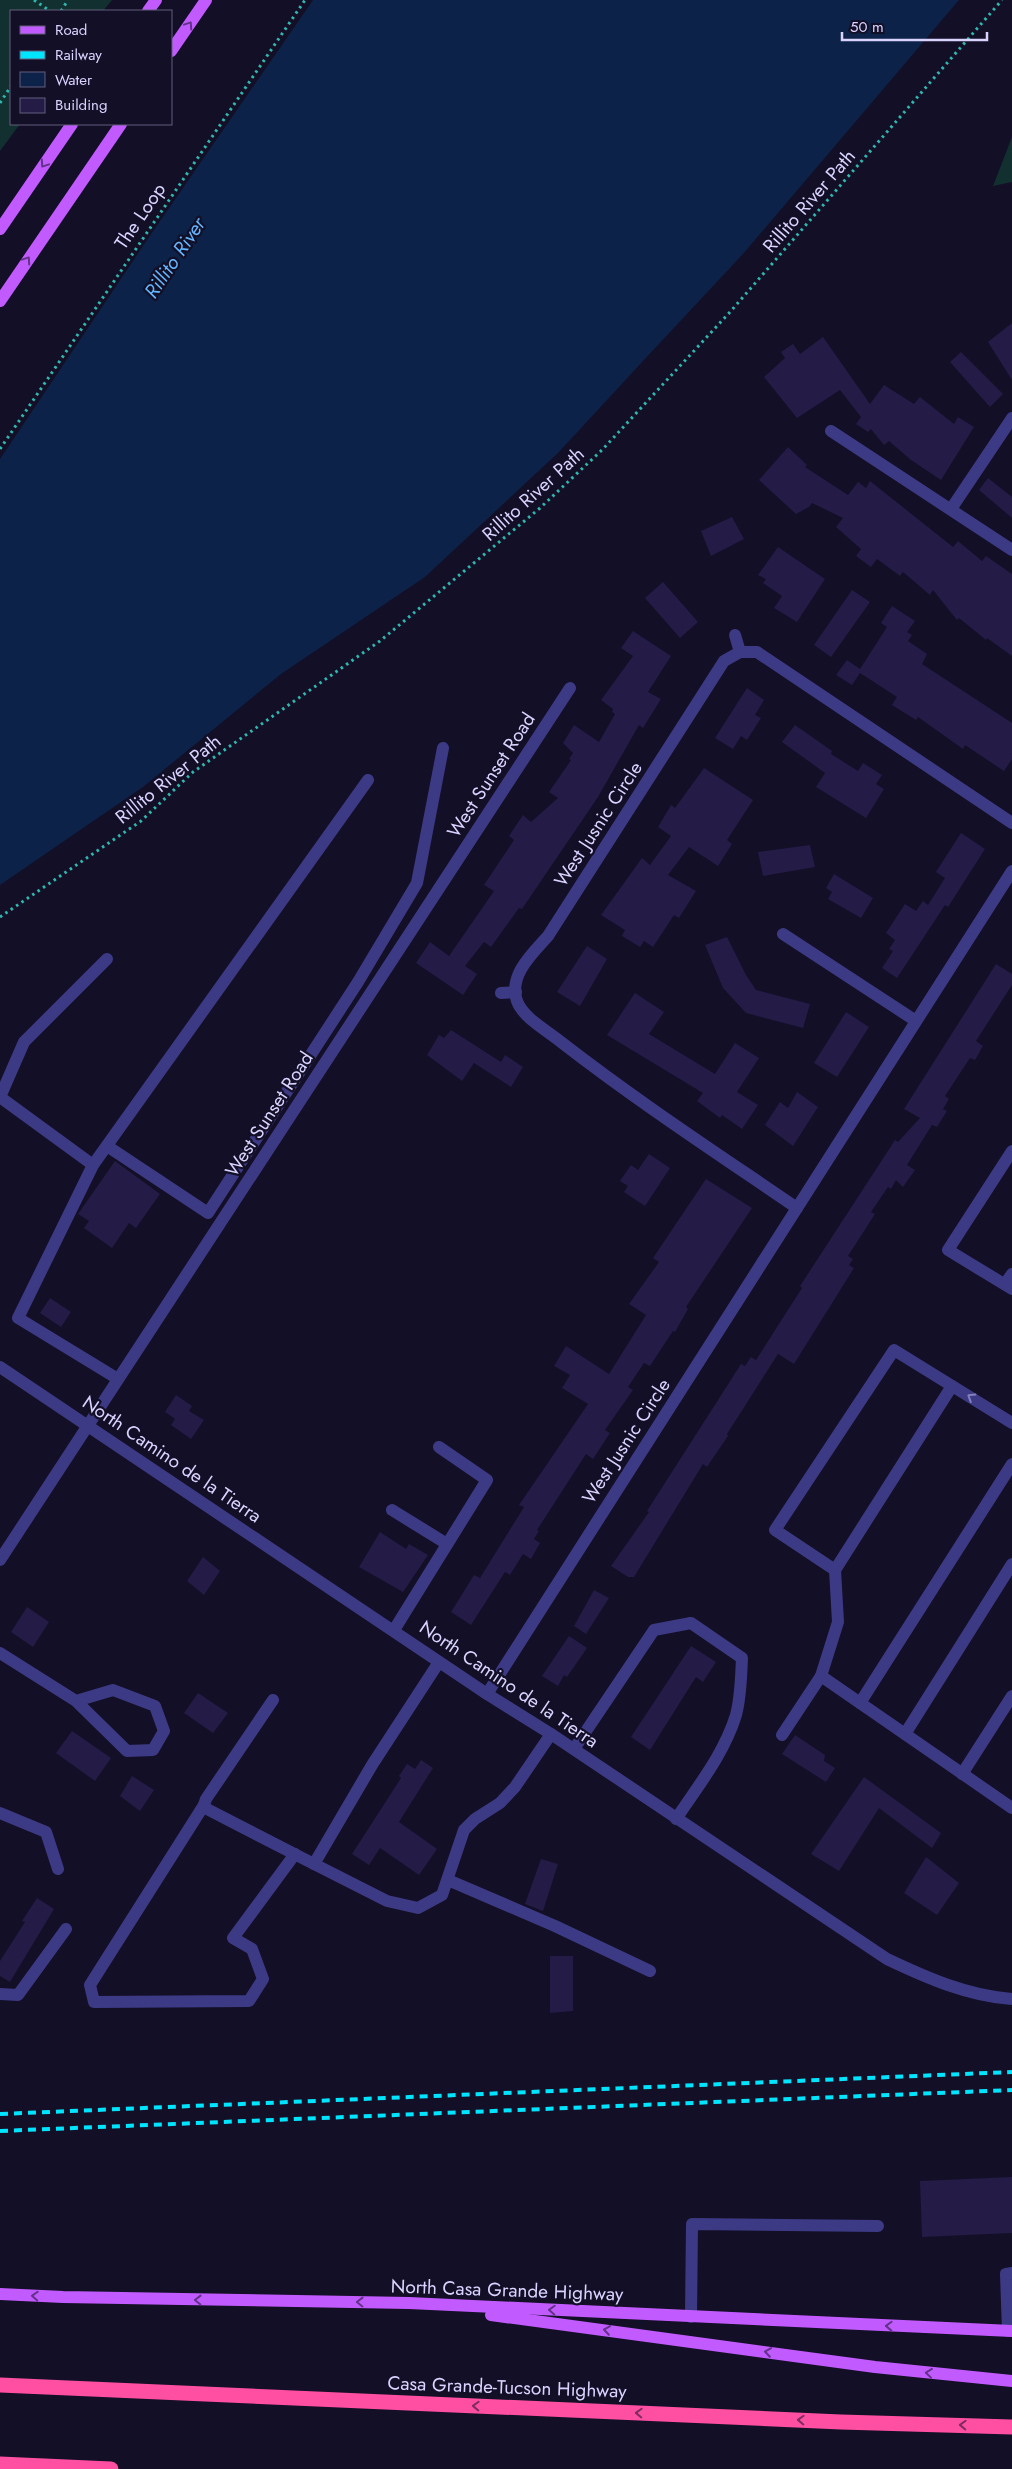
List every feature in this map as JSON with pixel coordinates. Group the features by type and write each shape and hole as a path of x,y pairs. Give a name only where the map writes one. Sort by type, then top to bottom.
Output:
{"highway":[{"name":"Casa Grande-Tucson Highway","path":"0,2385 831,2421 1012,2427"},
{"path":"0,2464 111,2469"}],"main road":[{"path":"172,50 206,0"},
{"path":"0,229 71,125"},
{"path":"0,301 120,125"},
{"name":"North Casa Grande Highway","path":"0,2294 63,2297 409,2303 1010,2331"},
{"path":"409,2303 875,2367 1012,2381"}],"street":[{"path":"951,509 1012,418"},
{"path":"831,431 1012,550"},
{"path":"736,636 740,652 757,652 1012,823"},
{"name":"West Jusnic Circle","path":"516,992 516,982 523,964 548,936 724,661 740,652"},
{"name":"West Sunset Road","path":"0,1560 570,688"},
{"path":"107,1146 208,1213 358,982 417,883 443,748"},
{"path":"118,1379 18,1318 94,1165 368,780"},
{"name":"West Jusnic Circle","path":"486,1694 1012,872"},
{"path":"783,934 916,1021"},
{"path":"94,1165 0,1097 24,1042 107,959"},
{"path":"501,993 516,992 521,1008 534,1021 610,1080 798,1208"},
{"path":"1010,1282 948,1250 1012,1151"},
{"path":"836,1570 775,1530 894,1350 1012,1423"},
{"name":"North Camino de la Tierra","path":"0,1367 394,1630 486,1694 574,1749 887,1959 922,1976 966,1991 1012,1999"},
{"path":"782,1735 821,1676 838,1622 836,1570 952,1386"},
{"path":"394,1630 487,1480 439,1446"},
{"path":"860,1703 1012,1464"},
{"path":"392,1510 447,1544"},
{"path":"905,1734 1012,1564"},
{"path":"574,1749 654,1630 691,1623 706,1633 742,1658 740,1691 729,1734 717,1757 676,1819"},
{"path":"0,1653 76,1702 127,1751 153,1750 164,1731 155,1706 113,1690 76,1702"},
{"path":"314,1864 372,1765 439,1662"},
{"path":"821,1676 1012,1808"},
{"path":"962,1774 1012,1696"},
{"path":"273,1700 240,1746 90,1985 94,2002 250,2001 263,1979 252,1949 233,1938 295,1854"},
{"path":"204,1804 207,1809 387,1901 418,1908 442,1895 464,1830 474,1819 500,1803 515,1787 551,1734"},
{"path":"0,1813 46,1832 58,1870"},
{"path":"448,1880 555,1926 650,1971"},
{"path":"0,1994 18,1995 66,1929"},
{"path":"691,2316 692,2224 878,2226"},
{"path":"1010,2331 1006,2274 1012,2273"}],"path":[{"path":"34,0 49,10"},
{"name":"The Loop","path":"0,448 305,0"},
{"name":"Rillito River Path","path":"0,917 141,821 192,772 380,641 540,508 602,450 724,320 1002,0"},
{"path":"0,103 10,88"}],"green space":[{"path":"0,0 112,0 104,10 10,10 10,125 19,125 0,151"},
{"path":"1012,137 1012,182 993,186"}],"water":[{"name":"Rillito River","path":"313,0 959,0 743,254 558,453 425,577 281,674 143,787 0,885 0,459 149,237"}],"building":[{"path":"1012,323 1012,380 988,342"},
{"path":"823,337 870,404 884,385 914,404 920,397 954,424 958,417 974,427 941,480 911,460 889,441 884,445 871,429 868,432 856,424 861,417 840,390 797,418 764,377 785,358 781,352 793,344 800,354"},
{"path":"961,352 1003,394 990,407 950,362"},
{"path":"788,447 807,465 805,467 848,495 858,482 866,488 870,481 953,547 958,541 982,561 986,556 1012,574 1012,656 987,638 986,640 959,618 957,620 933,590 930,595 903,572 900,576 877,559 871,567 856,556 861,549 836,527 843,518 812,503 809,507 796,514 759,480"},
{"path":"988,478 1012,497 1012,518 979,490"},
{"path":"732,517 744,539 711,556 701,531"},
{"path":"778,547 825,579 797,622 774,608 782,596 763,583 766,579 758,575"},
{"path":"663,582 698,622 680,638 645,598"},
{"path":"852,590 870,602 831,657 814,645"},
{"path":"892,606 915,621 907,632 912,635 908,641 927,654 922,664 1012,723 1012,759 1004,771 965,745 963,749 918,717 916,720 892,705 897,697 860,673 852,685 836,675 847,660 860,669 887,627 881,623"},
{"path":"633,631 671,656 648,692 661,699 643,728 639,725 598,797 522,909 519,908 491,947 484,942 465,966 477,974 463,995 416,963 430,942 449,956 494,891 484,885 514,840 509,836 523,815 531,822 558,798 549,792 571,760 569,759 573,753 563,743 574,725 599,742 615,714 612,712 613,709 601,700 633,656 621,648"},
{"path":"747,688 764,700 755,715 761,718 747,740 741,736 733,749 715,738"},
{"path":"795,725 832,751 831,754 858,771 863,763 882,775 876,784 884,789 866,818 816,787 825,773 782,742"},
{"path":"704,768 753,800 727,840 732,844 718,866 689,847 668,875 696,891 679,918 674,915 653,947 644,941 640,947 622,936 625,930 601,915 642,858 650,865 671,836 658,827 671,805 675,808"},
{"path":"961,833 985,849 948,907 945,905 897,978 882,968 893,951 889,949 895,940 886,933 905,904 916,911 923,901 928,905 945,878 936,872"},
{"path":"810,845 815,867 763,876 758,852"},
{"path":"834,874 873,898 861,918 828,899 832,892 826,888"},
{"path":"727,937 746,975 756,990 810,1004 803,1028 746,1013 723,988 705,945"},
{"path":"587,946 607,959 580,1006 557,992"},
{"path":"996,964 1012,974 1012,985 976,1041 983,1046 975,1060 970,1058 945,1096 949,1099 943,1109 947,1111 937,1127 932,1125 907,1165 915,1170 903,1187 896,1180 891,1189 888,1187 871,1212 875,1214 848,1256 853,1259 849,1265 854,1268 794,1364 778,1354 707,1467 703,1464 634,1577 628,1577 611,1566 649,1512 647,1511 741,1364 745,1366 751,1357 756,1360 802,1288 800,1286 895,1140 898,1142 920,1118 904,1109"},
{"path":"635,993 664,1012 649,1034 715,1074 735,1043 759,1058 737,1092 758,1105 742,1129 722,1115 720,1118 697,1101 703,1093 607,1035"},
{"path":"846,1012 869,1027 837,1077 814,1063"},
{"path":"451,1030 501,1062 505,1055 523,1067 511,1087 474,1063 462,1081 427,1055 439,1035 444,1038"},
{"path":"797,1092 818,1107 793,1146 765,1125 780,1102 788,1108"},
{"path":"649,1154 670,1168 645,1206 624,1192 628,1186 620,1181 631,1165 638,1170"},
{"path":"115,1161 160,1194 136,1228 129,1223 112,1248 84,1228 89,1221 78,1214"},
{"path":"706,1179 752,1208 686,1307 688,1309 675,1332 673,1331 650,1366 644,1363 628,1387 633,1390 605,1430 610,1433 593,1459 586,1454 537,1530 539,1531 534,1539 540,1543 531,1559 523,1554 510,1575 505,1572 471,1625 451,1612 474,1575 480,1578 524,1507 519,1505 588,1404 562,1388 570,1375 554,1366 566,1346 609,1374 646,1315 629,1304 659,1262 653,1258"},
{"path":"50,1298 71,1312 61,1327 40,1313"},
{"path":"176,1395 192,1406 189,1411 204,1420 191,1439 171,1425 175,1419 165,1412"},
{"path":"380,1532 406,1549 409,1544 428,1555 403,1592 359,1567"},
{"path":"203,1557 220,1571 204,1595 187,1581"},
{"path":"594,1590 609,1598 586,1634 574,1626"},
{"path":"27,1607 49,1622 33,1647 11,1632"},
{"path":"569,1636 587,1648 567,1677 564,1675 558,1686 542,1676"},
{"path":"691,1646 716,1662 703,1682 696,1677 650,1750 631,1737"},
{"path":"198,1693 228,1713 213,1733 184,1713"},
{"path":"72,1731 111,1758 95,1781 56,1753"},
{"path":"795,1735 825,1755 824,1761 835,1768 826,1782 782,1754"},
{"path":"421,1760 433,1768 399,1822 437,1849 419,1875 380,1848 369,1865 352,1854 401,1778 399,1776 407,1764 415,1769"},
{"path":"132,1776 154,1790 140,1811 120,1796"},
{"path":"864,1777 941,1833 932,1848 879,1808 839,1871 811,1854"},
{"path":"926,1857 959,1883 937,1915 904,1893"},
{"path":"541,1859 558,1864 543,1911 525,1904"},
{"path":"37,1898 54,1909 10,1982 0,1976 0,1961 25,1922 22,1921"},
{"path":"550,1956 573,1956 573,2011 550,2013"},
{"path":"1012,2177 1012,2233 922,2237 920,2181"}],"railway":[{"path":"0,2114 1012,2072"},
{"path":"0,2131 1012,2090"}]}
